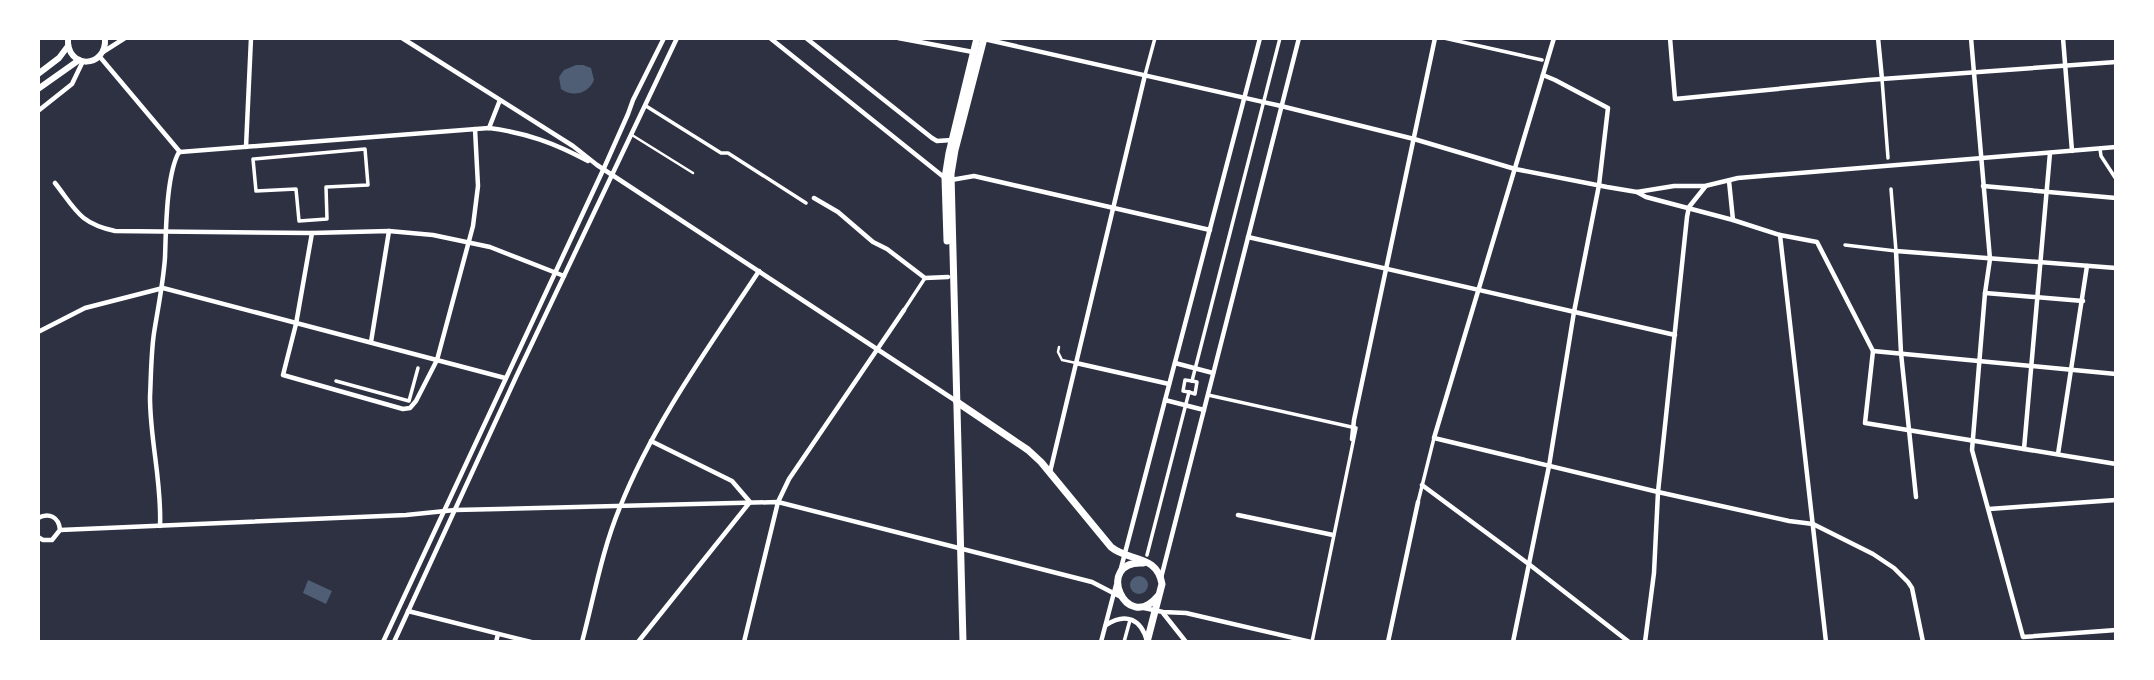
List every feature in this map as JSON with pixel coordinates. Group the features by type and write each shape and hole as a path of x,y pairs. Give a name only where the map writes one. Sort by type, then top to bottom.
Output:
{"main road":[{"path":"952,154 952,139 977,38"},
{"path":"963,642 948,179 956,171 983,57 984,39"},
{"path":"984,39 952,154 948,179 951,377 957,402 1028,450 1111,547 1146,560 1154,568 1161,579 1161,590 1159,611 1147,642"},
{"path":"1149,564 1128,565 1118,580 1117,596 1140,607 1154,601 1159,595"}],"street":[{"path":"105,38 102,54 180,152"},
{"path":"68,42 73,56 88,62 125,38"},
{"path":"246,147 251,38"},
{"path":"402,38 573,146 597,165"},
{"path":"383,642 664,38"},
{"path":"394,642 677,38"},
{"path":"770,38 948,179 974,176 1210,230"},
{"path":"806,38 937,141 952,139"},
{"path":"898,38 973,52 984,39 1281,106 1414,139 1515,169 1637,192 1674,186 1705,186 1738,178 2116,148"},
{"path":"1049,472 1155,38"},
{"path":"1118,580 1260,38"},
{"path":"1147,555 1185,405 1189,392 1195,394 1197,382 1192,381 1195,368 1280,38"},
{"path":"1161,579 1299,38"},
{"path":"1140,607 1186,613 1312,642 1435,38"},
{"path":"1444,38 1542,60"},
{"path":"1388,642 1434,438 1554,38"},
{"path":"1670,38 1675,99 1882,79 2116,62"},
{"path":"1878,38 1888,158"},
{"path":"1971,38 1990,260 1972,450 2023,636 2116,630"},
{"path":"2063,38 2072,151"},
{"path":"38,74 59,58 68,42"},
{"path":"38,89 81,61"},
{"path":"38,111 72,84 81,61"},
{"path":"1513,642 1549,466 1574,312 1599,186 1608,108 1543,75"},
{"path":"489,128 500,100"},
{"path":"646,106 806,203"},
{"path":"180,152 489,128 534,136 604,168 957,402"},
{"path":"312,233 296,324 283,375 403,409 410,408 437,360 473,226 478,186 475,129"},
{"path":"365,149 368,185 326,187 327,219 299,221 296,189 256,191 253,159 365,149"},
{"path":"2100,149 2101,156 2116,179"},
{"path":"160,526 161,500 153,446 150,399 154,336 163,288 174,162 180,152"},
{"path":"2024,449 2050,153"},
{"path":"1729,181 1734,220"},
{"path":"55,183 81,217 94,226 116,231 389,231 433,235 500,250 564,276"},
{"path":"1645,642 1654,573 1658,492 1687,217 1689,207 1705,186"},
{"path":"1983,186 2116,198"},
{"path":"1891,189 1901,354 1916,497"},
{"path":"1637,192 1646,197 1689,207 1780,235 1817,242 1873,351 1865,423 2116,464"},
{"path":"814,198 838,212 873,242 887,249 925,278 948,277"},
{"path":"371,342 389,231"},
{"path":"1780,235 1826,642"},
{"path":"1248,237 1675,335"},
{"path":"1845,245 1990,260 2116,268"},
{"path":"2058,454 2087,266"},
{"path":"582,642 608,537 620,505 661,421 759,271"},
{"path":"744,642 778,502 789,479 925,278"},
{"path":"38,332 85,308 163,288 505,378"},
{"path":"1985,293 2083,301"},
{"path":"1873,351 2116,374"},
{"path":"1076,363 1169,384"},
{"path":"1175,363 1213,373"},
{"path":"336,381 409,401 418,368"},
{"path":"1208,395 1354,428"},
{"path":"1165,400 1204,410"},
{"path":"1352,439 1354,428"},
{"path":"1434,438 1658,492 1813,524 1873,554 1894,568 1908,582 1912,589 1923,642"},
{"path":"651,441 732,481 750,502"},
{"path":"1422,485 1629,642"},
{"path":"1989,509 2116,500"},
{"path":"638,642 750,502"},
{"path":"38,537 52,540 60,530 454,510 778,502 1092,582 1117,596 1101,642"},
{"path":"38,518 44,515 52,516 58,522 60,530"},
{"path":"1238,515 1333,536"},
{"path":"408,611 531,642"},
{"path":"1159,611 1186,642"},
{"path":"1105,626 1118,620 1135,621 1143,629 1147,642"},
{"path":"1124,642 1130,620"},
{"path":"496,642 498,634"}],"lane":[{"path":"632,135 693,173"},
{"path":"937,141 946,146 952,154"},
{"path":"1059,347 1058,352 1062,359 1076,363"}],"water":[{"path":"576,65 591,68 594,80 585,91 575,94 561,89 559,77 564,70"},
{"path":"1139,576 1145,579 1148,585 1145,591 1139,594 1133,591 1130,585 1133,579"},
{"path":"308,580 332,591 326,604 303,593"}]}
